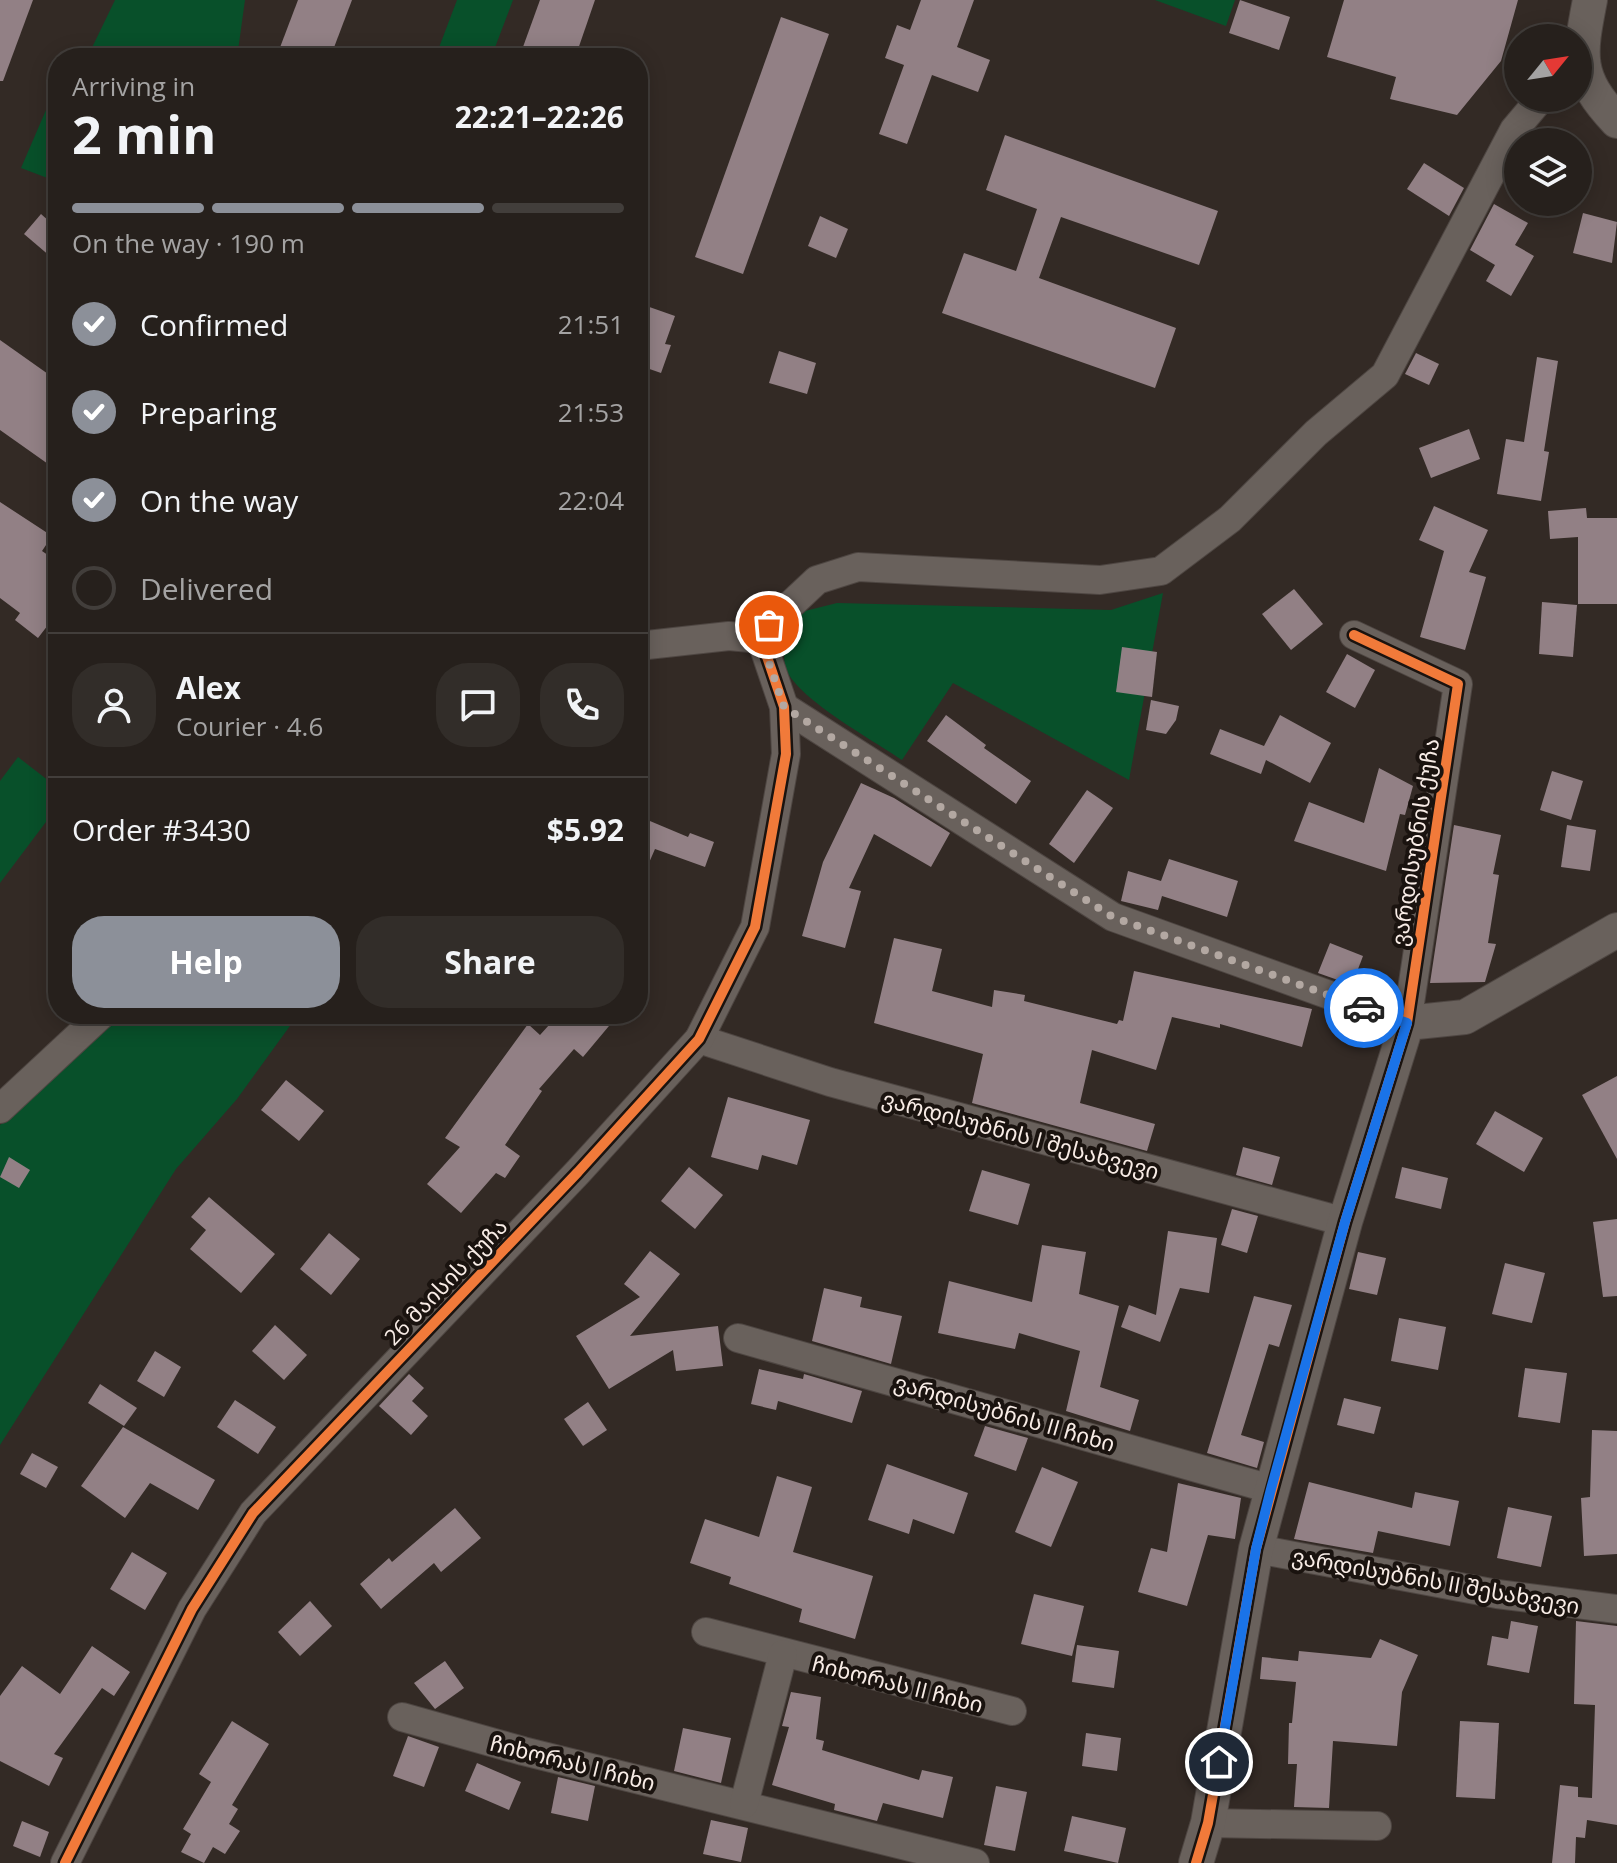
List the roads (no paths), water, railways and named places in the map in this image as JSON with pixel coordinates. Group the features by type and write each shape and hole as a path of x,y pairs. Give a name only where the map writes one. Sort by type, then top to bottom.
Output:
{"street":[{"path":"1585,24 1590,0"},
{"path":"1592,86 1599,103 1617,121"},
{"path":"648,645 729,636 761,639 769,625 817,580 858,567 1100,580 1161,571 1230,519 1316,433 1385,375 1514,130 1529,112"},
{"name":"ვარდისუბნის ქუჩა","path":"1196,1863 1208,1823 1256,1549 1271,1489 1345,1222 1407,1023 1458,684 1354,635"},
{"name":"26 მაისის ქუჩა","path":"65,1863 192,1609 253,1513 578,1172 699,1039 755,927 786,754 784,707 761,639"},
{"path":"784,707 1113,917 1407,1023 1465,1017 1617,930"},
{"path":"0,1109 91,1024"},
{"name":"ვარდისუბნის I შესახვევი","path":"699,1039 830,1082 1345,1222"},
{"name":"ვარდისუბნის II ჩიხი","path":"738,1338 1271,1489"},
{"name":"ვარდისუბნის II შესახვევი","path":"1256,1549 1497,1594 1617,1609"},
{"name":"ჩიხორას II ჩიხი","path":"706,1632 1012,1711"},
{"path":"744,1804 783,1654"},
{"name":"ჩიხორას I ჩიხი","path":"402,1717 523,1751 975,1863"},
{"path":"1208,1823 1377,1826"}]}
